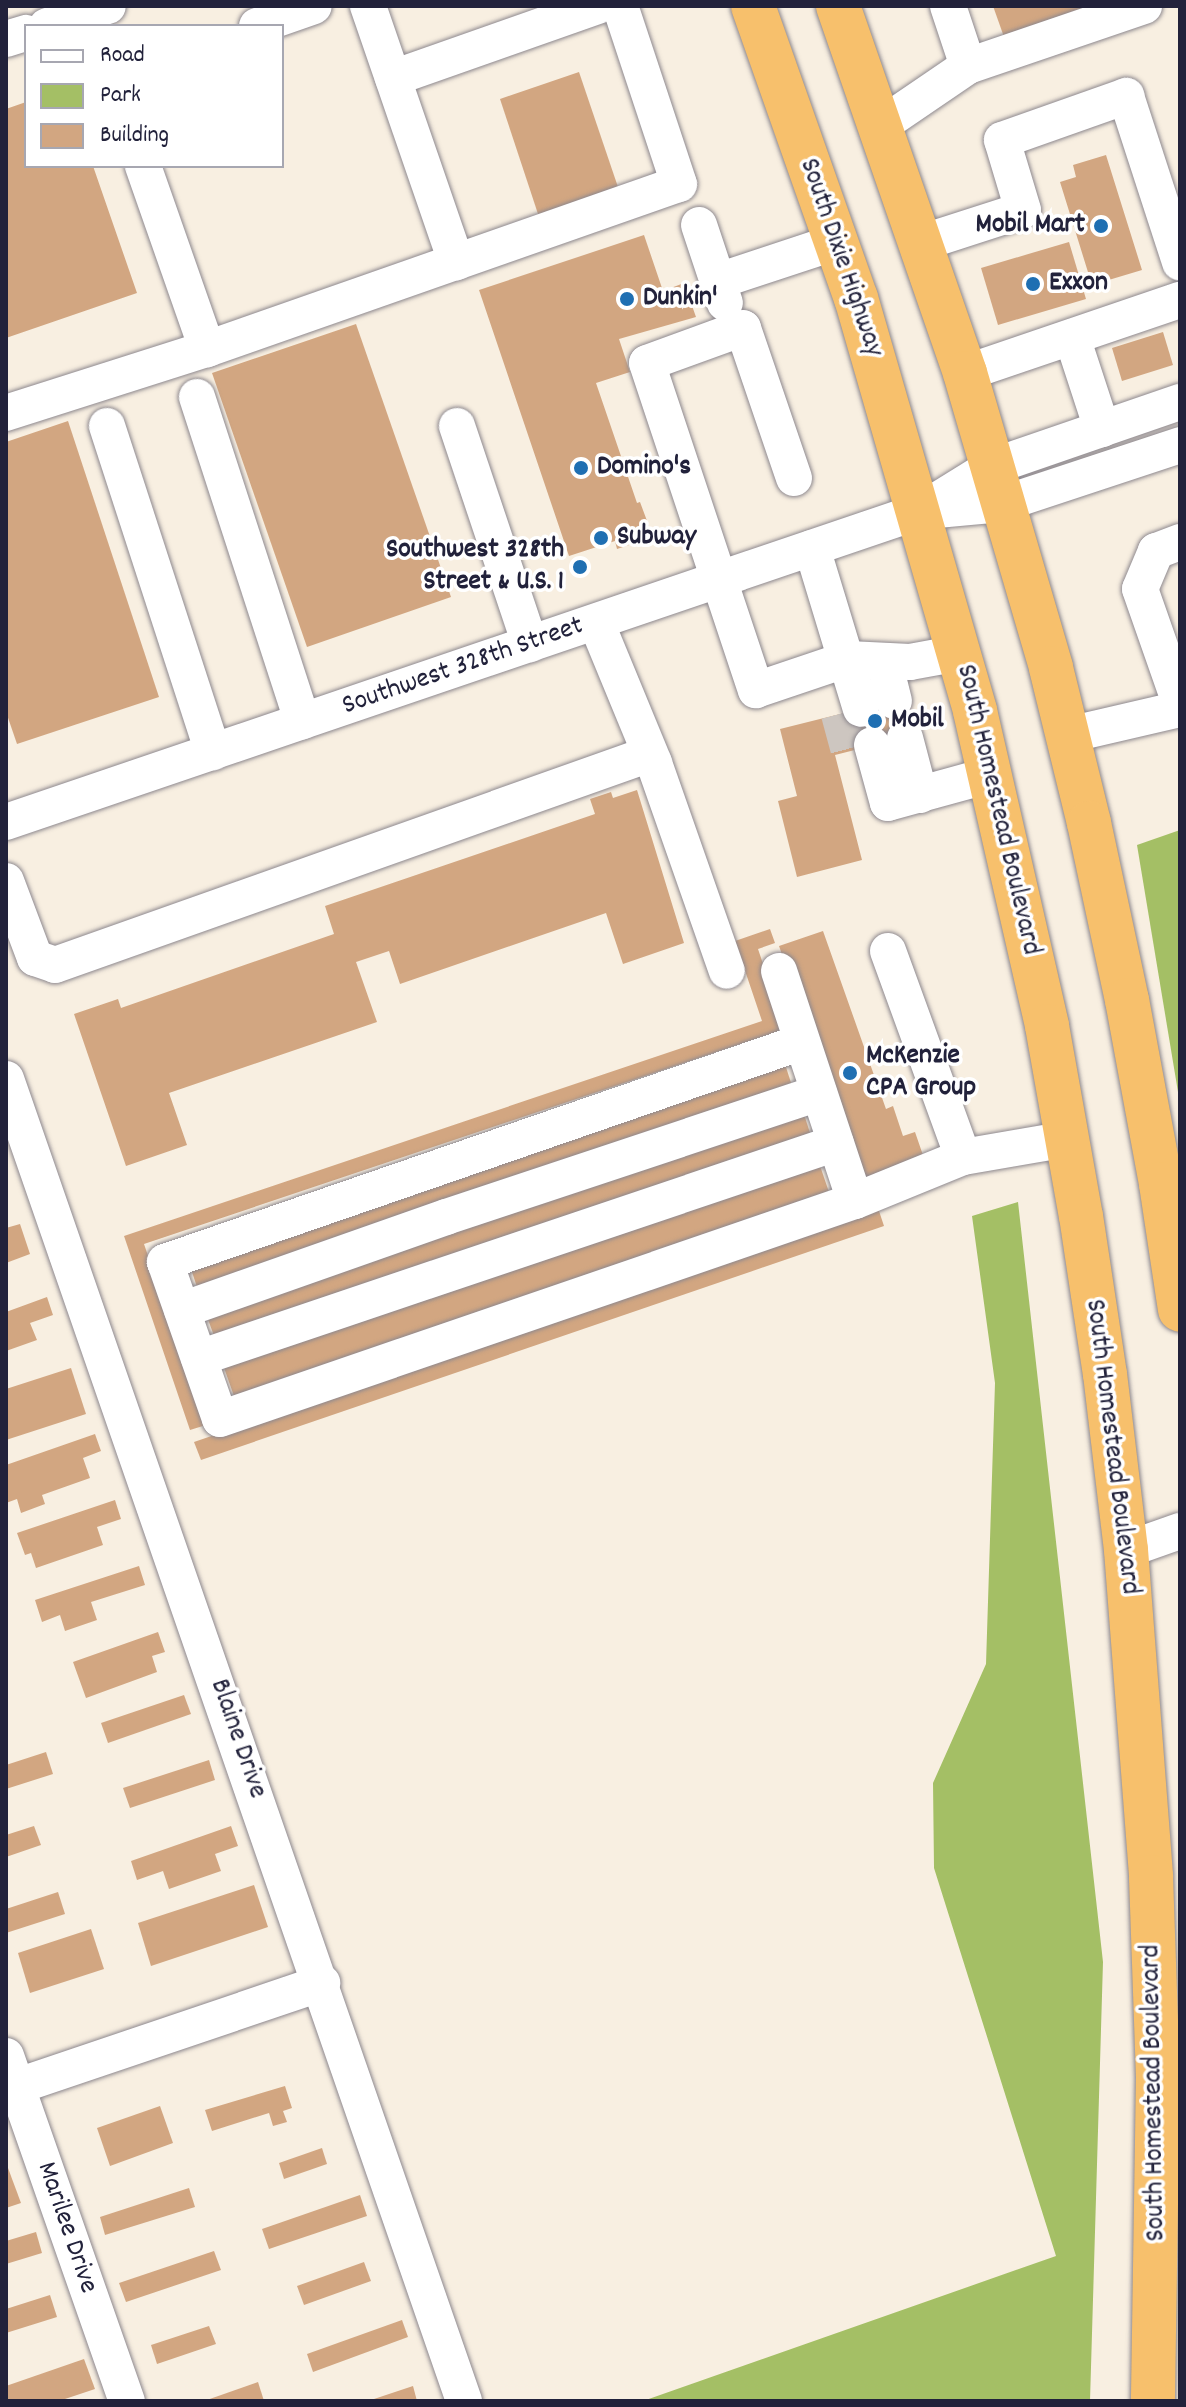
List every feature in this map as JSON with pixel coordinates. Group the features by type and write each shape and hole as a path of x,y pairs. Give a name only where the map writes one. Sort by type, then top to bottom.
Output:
{"highway":[{"name":"South Dixie Highway","path":"753,6 836,242 920,511"},
{"path":"838,6 965,373 1068,735 1174,1224 1180,1310"},
{"name":"South Homestead Boulevard","path":"920,511 990,775 1047,1026 1105,1374 1126,1550 1148,1830 1157,2062 1153,2401"}],"street":[{"path":"53,24 108,6"},
{"path":"263,24 314,6"},
{"path":"368,6 456,262"},
{"path":"393,78 598,6"},
{"path":"6,413 207,349 679,184 620,6"},
{"path":"948,6 968,66"},
{"path":"880,126 968,66 1144,6"},
{"path":"921,243 1023,210 1002,140 1126,96 1180,262"},
{"path":"144,168 207,349"},
{"path":"699,225 734,331"},
{"path":"718,281 836,242"},
{"path":"965,373 1180,300"},
{"path":"794,478 743,328 647,363 756,690 837,663 910,662 959,653"},
{"path":"1072,337 1102,429"},
{"path":"197,397 302,721"},
{"path":"996,486 1102,429 1180,402"},
{"path":"107,426 213,752"},
{"path":"457,426 530,644"},
{"path":"996,486 1180,445"},
{"name":"Southwest 328th Street","path":"8,813 213,752 996,486"},
{"path":"1180,542 1156,551 1140,589 1180,703"},
{"path":"812,548 837,663 865,708 884,661"},
{"path":"596,622 650,754 727,971"},
{"path":"1068,735 1180,709"},
{"path":"875,745 904,799 990,775"},
{"path":"6,881 35,958 55,965 650,754"},
{"path":"888,951 963,1157"},
{"path":"779,971 855,1201"},
{"path":"802,1042 165,1262 220,1419 855,1201 963,1157 1067,1139"},
{"name":"Blaine Drive","path":"6,1079 322,1983 464,2401"},
{"path":"182,1310 446,1217 819,1093"},
{"path":"199,1358 836,1143"},
{"path":"1126,1550 1180,1531"},
{"path":"10,2077 322,1983"},
{"name":"Marilee Drive","path":"10,2077 127,2401"}],"green space":[{"path":"1180,830 1180,1104 1137,845"},
{"path":"1018,1202 1103,1962 1090,2401 643,2401 1056,2256 934,1868 933,1783 986,1664 995,1383 972,1216"}],"building":[{"path":"993,6 1090,6 1004,37"},
{"path":"579,72 620,193 540,220 500,99"},
{"path":"24,103 24,168 94,168 137,293 6,338 6,109"},
{"name":"Mobil Mart","path":"1106,155 1142,270 1092,285 1060,182 1076,177 1073,165"},
{"path":"644,235 663,291 684,283 696,317 619,339 630,372 596,383 637,503 640,502 653,537 617,549 615,541 569,556 479,290"},
{"name":"Exxon","path":"1069,242 1086,299 998,325 981,268"},
{"path":"356,324 451,597 307,647 212,373"},
{"name":"Exxon","path":"1163,332 1173,365 1122,381 1112,348"},
{"path":"68,421 159,697 17,744 6,712 6,442"},
{"path":"904,698 914,735 835,755 862,860 797,877 778,801 797,796 780,729"},
{"path":"637,790 684,943 623,964 606,913 400,984 389,951 356,962 377,1022 169,1093 187,1145 126,1166 74,1014 118,999 121,1008 334,934 325,906 595,814 590,799 611,792 613,798"},
{"path":"770,929 775,943 758,949 785,1029 144,1244 206,1425 190,1430 124,1236 762,1021 735,941"},
{"path":"823,931 886,1109 893,1106 903,1136 915,1132 925,1161 856,1185 841,1121 779,946"},
{"path":"784,1061 794,1092 199,1293 189,1263"},
{"path":"802,1108 812,1139 217,1344 206,1314"},
{"path":"817,1157 830,1195 235,1399 222,1362"},
{"path":"878,1208 884,1226 201,1460 194,1442"},
{"path":"20,1224 30,1254 6,1263 6,1228"},
{"path":"47,1297 53,1315 30,1323 37,1340 6,1351 6,1312"},
{"path":"71,1368 86,1414 6,1440 6,1389"},
{"path":"95,1434 101,1451 83,1458 90,1478 42,1495 45,1504 21,1513 17,1499 6,1503 6,1465"},
{"path":"115,1500 121,1519 97,1527 103,1545 36,1568 31,1553 25,1555 17,1533"},
{"path":"139,1566 145,1585 91,1602 97,1620 65,1631 60,1615 42,1622 35,1600"},
{"path":"158,1632 165,1652 152,1656 157,1672 86,1698 73,1662"},
{"path":"184,1695 191,1714 108,1743 101,1723"},
{"path":"46,1752 53,1774 6,1789 6,1765"},
{"path":"209,1760 215,1780 130,1808 123,1788"},
{"path":"34,1826 41,1845 6,1857 6,1835"},
{"path":"231,1826 238,1846 215,1854 221,1871 169,1889 163,1871 137,1880 131,1861"},
{"path":"254,1885 268,1927 151,1966 138,1923"},
{"path":"58,1892 65,1914 6,1933 6,1909"},
{"path":"91,1929 104,1969 30,1993 18,1953"},
{"path":"285,2086 292,2108 283,2111 287,2122 273,2126 269,2113 212,2131 205,2110"},
{"path":"160,2106 173,2143 110,2166 97,2128"},
{"path":"322,2148 327,2164 284,2179 279,2163"},
{"path":"6,2169 21,2203 6,2208"},
{"path":"189,2188 195,2207 105,2235 100,2217"},
{"path":"360,2195 367,2216 269,2249 262,2229"},
{"path":"36,2232 42,2253 6,2264 6,2241"},
{"path":"214,2251 221,2270 126,2302 119,2283"},
{"path":"364,2262 371,2281 304,2305 297,2286"},
{"path":"50,2295 57,2317 6,2333 6,2309"},
{"path":"402,2320 408,2337 313,2372 307,2354"},
{"path":"209,2326 216,2344 157,2364 151,2345"},
{"path":"84,2359 95,2389 59,2401 6,2401 6,2386"},
{"path":"258,2382 264,2401 204,2401"},
{"path":"413,2386 417,2401 371,2401 371,2400"}],"tunnel":[{"path":"839,714 849,751"}],"place":[{"name":"Mobil Mart","path":"1101,226"},
{"name":"Exxon","path":"1033,284"},
{"name":"Dunkin'","path":"627,299"},
{"name":"Domino's","path":"581,468"},
{"name":"Subway","path":"601,538"},
{"name":"Southwest 328th Street & U.S. 1","path":"580,567"},
{"name":"Mobil","path":"875,721"},
{"name":"McKenzie CPA Group","path":"850,1073"}]}
